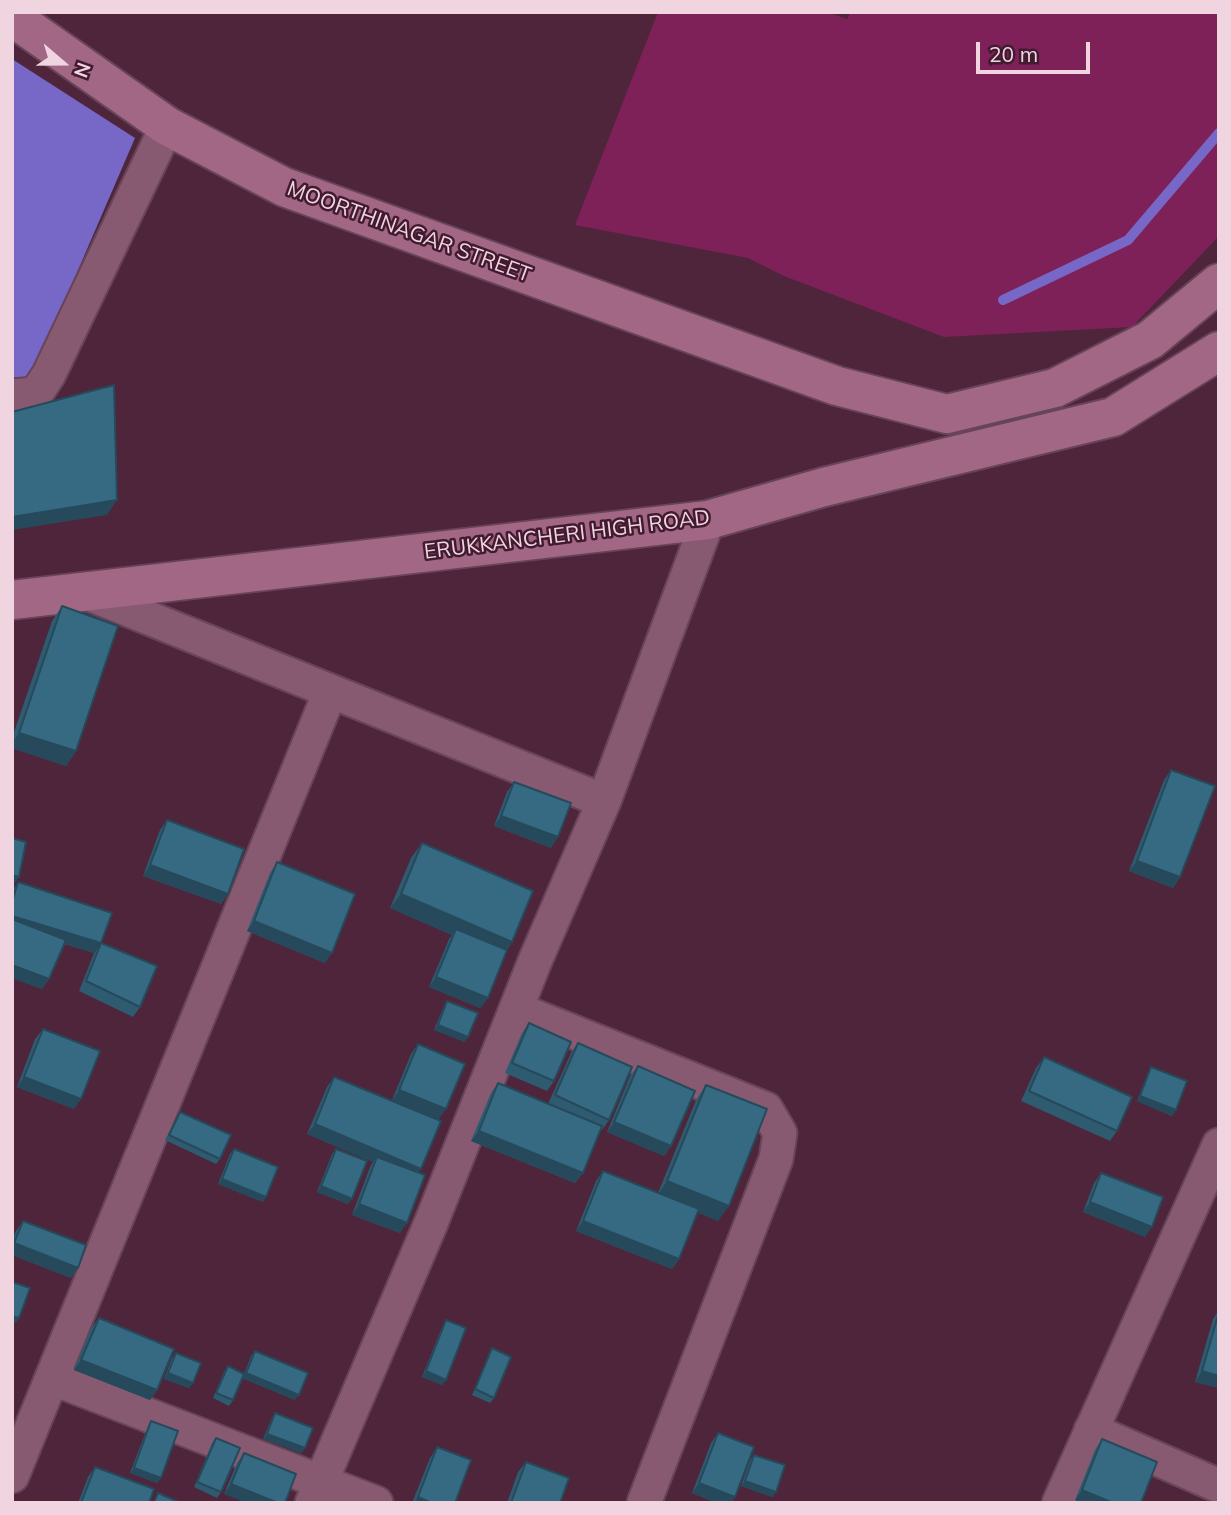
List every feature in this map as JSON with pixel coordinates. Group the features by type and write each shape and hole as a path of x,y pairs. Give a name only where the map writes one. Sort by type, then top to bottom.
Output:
{"main road":[{"name":"MOORTHINAGAR STREET","path":"12,17 167,127 284,187 837,386 947,414 1055,388 1150,340 1219,283"},
{"name":"ERUKKANCHERI HIGH ROAD","path":"12,600 708,520 824,487 1113,417 1219,351"}],"street":[{"path":"12,396 36,394 49,374 167,127"},
{"path":"316,1492 431,1223 516,1009 604,801 708,520"},
{"path":"84,592 604,801"},
{"path":"12,1476 330,692"},
{"path":"516,1009 766,1109 780,1133 776,1159 644,1503"},
{"path":"1059,1503 1219,1145"},
{"path":"51,1378 316,1492 376,1503"},
{"path":"1091,1430 1219,1486"}],"shaded area":[{"path":"658,12 826,12 847,19 851,12 1219,12 1219,236 1132,327 944,337 784,276 748,258 575,225"},
{"path":"12,59 135,138 28,386 12,379"}],"building":[{"path":"114,385 117,500 12,517 12,412"},
{"path":"62,606 118,626 76,751 19,733"},
{"path":"1171,770 1215,786 1180,877 1137,861"},
{"path":"514,782 571,803 558,837 501,816"},
{"path":"167,820 244,849 228,894 150,865"},
{"path":"12,838 26,842 19,877 12,875"},
{"path":"422,843 533,891 512,942 401,894"},
{"path":"277,862 355,894 332,953 254,921"},
{"path":"18,882 112,913 101,943 12,916 12,902"},
{"path":"12,919 66,940 49,979 12,965"},
{"path":"456,929 507,950 488,998 436,977"},
{"path":"101,943 157,966 140,1007 86,981"},
{"path":"447,1001 478,1013 468,1037 438,1025"},
{"path":"529,1023 571,1042 554,1081 512,1063"},
{"path":"43,1029 100,1051 81,1099 24,1077"},
{"path":"578,1043 632,1067 609,1120 555,1095"},
{"path":"418,1044 465,1064 446,1109 399,1090"},
{"path":"1044,1057 1132,1097 1117,1131 1029,1091"},
{"path":"638,1066 695,1091 671,1146 614,1122"},
{"path":"1151,1067 1187,1081 1176,1110 1140,1096"},
{"path":"334,1077 441,1121 421,1169 315,1124"},
{"path":"498,1083 602,1126 583,1173 479,1131"},
{"path":"706,1085 767,1109 729,1206 667,1181"},
{"path":"180,1112 231,1135 220,1159 169,1135"},
{"path":"234,1149 278,1167 266,1197 222,1179"},
{"path":"336,1149 367,1161 352,1199 321,1186"},
{"path":"377,1157 425,1175 407,1223 359,1204"},
{"path":"603,1171 699,1209 679,1259 583,1221"},
{"path":"1101,1173 1163,1197 1152,1227 1090,1202"},
{"path":"23,1221 86,1245 78,1268 14,1243"},
{"path":"12,1282 30,1288 19,1318 12,1316"},
{"path":"1219,1312 1219,1376 1202,1371"},
{"path":"99,1318 174,1349 157,1390 81,1360"},
{"path":"446,1320 466,1328 446,1380 426,1371"},
{"path":"492,1348 511,1357 494,1398 475,1389"},
{"path":"255,1351 308,1373 299,1395 246,1373"},
{"path":"176,1353 201,1363 193,1383 168,1373"},
{"path":"228,1366 244,1374 233,1400 216,1393"},
{"path":"275,1413 313,1428 305,1448 267,1434"},
{"path":"151,1421 178,1431 161,1478 134,1468"},
{"path":"718,1433 754,1447 735,1497 699,1483"},
{"path":"216,1438 240,1448 221,1492 197,1482"},
{"path":"1102,1439 1157,1462 1141,1503 1113,1503 1082,1490"},
{"path":"437,1447 471,1460 455,1503 432,1503 418,1497"},
{"path":"244,1453 296,1474 285,1503 278,1503 231,1484"},
{"path":"754,1455 785,1465 776,1492 745,1481"},
{"path":"526,1462 569,1478 560,1503 511,1503"},
{"path":"95,1467 154,1489 149,1503 81,1503"},
{"path":"158,1493 181,1503 154,1503"}],"waterway":[{"path":"1003,300 1128,240 1219,133"}]}
